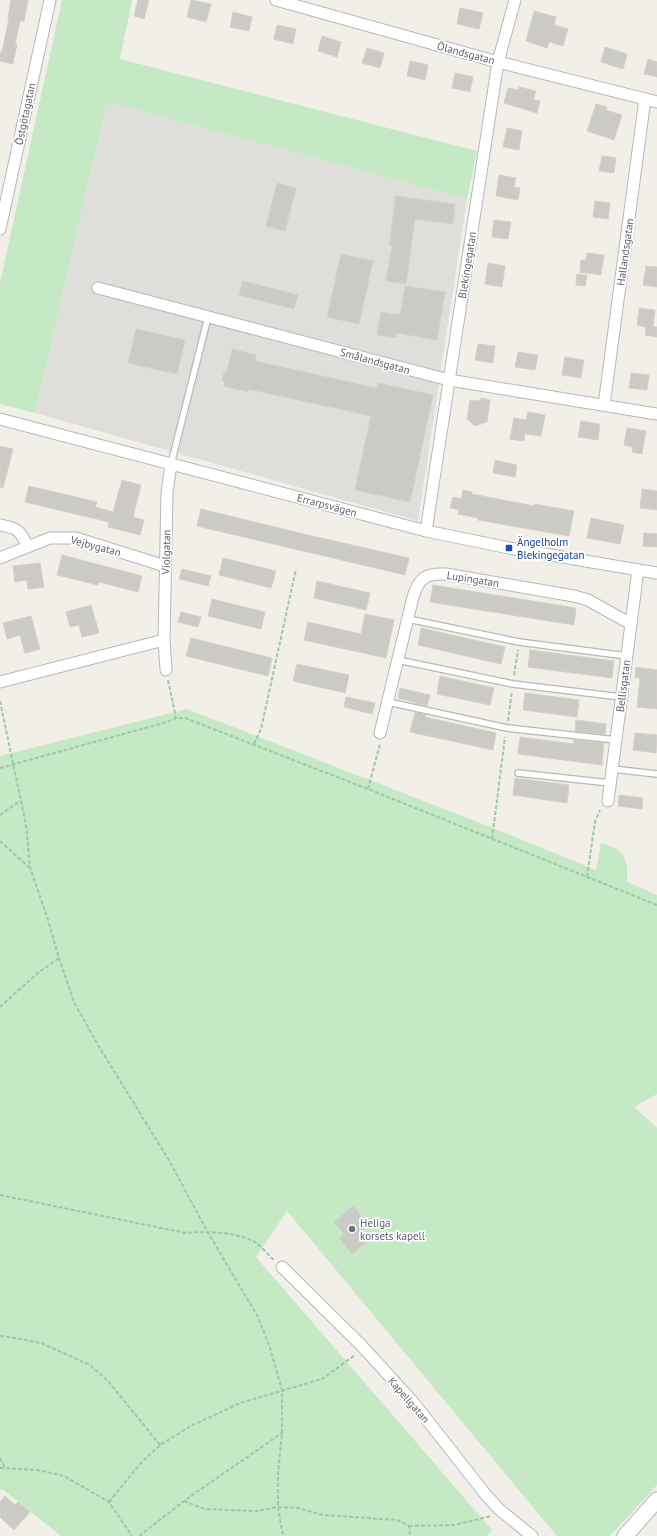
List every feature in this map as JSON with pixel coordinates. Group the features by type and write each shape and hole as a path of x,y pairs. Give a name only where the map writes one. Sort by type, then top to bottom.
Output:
{"street":[{"name":"Östgötagatan","path":"0,229 50,0"},
{"name":"Ölandsgatan","path":"276,0 498,62 657,102"},
{"name":"Blekingegatan","path":"426,531 498,62 514,0"},
{"name":"Hallandsgatan","path":"604,405 645,99"},
{"name":"Smålandsgatan","path":"98,288 449,380 657,414"},
{"name":"Errarpsvägen","path":"0,419 426,531 509,548 657,572"},
{"name":"Violgatan","path":"166,670 164,640 167,493 171,464"},
{"path":"0,525 17,530 21,533 27,546"},
{"name":"Vejbygatan","path":"0,558 50,538 76,538 166,566"},
{"name":"Bellisgatan","path":"608,801 638,570"},
{"name":"Lupingatan","path":"380,733 413,597 418,582 426,576 437,574 578,597 588,600 631,624"},
{"path":"0,682 164,640"},
{"name":"Kapellgatan","path":"282,1267 364,1349 413,1402 486,1495 504,1513 532,1536"},
{"path":"625,1536 657,1500"}],"lane":[{"path":"171,464 208,317"},
{"path":"408,619 519,642 627,656"},
{"path":"398,660 513,684 621,697"},
{"path":"388,702 507,728 616,740"},
{"path":"612,769 657,774"},
{"path":"518,773 610,783"}],"path":[{"path":"254,744 262,729 296,569"},
{"path":"492,839 519,642"},
{"path":"166,670 176,718"},
{"path":"0,701 26,825 30,867 74,1002 98,1045 170,1162 207,1231 258,1317 270,1348 282,1390 282,1432 278,1473 278,1507 284,1536"},
{"path":"0,768 167,722 176,718 185,718 368,789 657,905"},
{"path":"368,789 380,744 380,733"},
{"path":"0,815 20,801"},
{"path":"587,877 595,822 601,809 608,801"},
{"path":"0,841 30,867"},
{"path":"0,1007 39,972 59,958"},
{"path":"0,1195 186,1233 207,1231 246,1238 255,1242 282,1267"},
{"path":"0,1336 41,1343 90,1365 108,1381 160,1445"},
{"path":"109,1502 140,1464 160,1445 191,1426 240,1403 322,1379 364,1349"},
{"path":"139,1536 282,1432"},
{"path":"0,1458 5,1468"},
{"path":"0,1468 38,1470 64,1476 109,1502 132,1536"},
{"path":"184,1502 205,1509 257,1511 278,1507 298,1508 323,1516 352,1516 397,1520 409,1526 455,1525 504,1513"},
{"path":"409,1526 410,1536"}],"shaded area":[{"path":"107,102 467,199 418,521 35,413"}],"green space":[{"path":"62,0 132,0 120,59 477,151 467,199 107,102 35,413 0,404 0,283"},
{"path":"187,709 498,830 596,870 601,843 609,845 616,848 624,856 627,867 627,882 657,895 657,1094 634,1107 657,1128 657,1485 610,1536 557,1536 287,1211 256,1257 492,1530 487,1536 61,1536 2,1489 0,1491 0,756"}],"building":[{"path":"11,0 28,0 24,21 20,21 15,44 17,44 13,64 0,61 0,52 2,52"},
{"path":"138,0 149,0 144,19 134,16"},
{"path":"191,0 211,4 206,22 187,17"},
{"path":"460,8 483,13 479,29 457,24"},
{"path":"534,11 556,17 554,25 568,29 563,46 549,42 547,48 526,41"},
{"path":"233,12 252,17 249,31 230,27"},
{"path":"277,25 296,29 293,44 274,39"},
{"path":"322,36 341,42 337,57 318,51"},
{"path":"605,47 627,54 623,69 601,62"},
{"path":"367,48 384,53 380,68 362,63"},
{"path":"648,59 657,62 657,77 644,74"},
{"path":"410,61 428,65 425,80 407,76"},
{"path":"455,73 473,77 470,92 452,88"},
{"path":"519,87 536,91 533,100 540,101 537,113 504,103 508,88 518,90"},
{"path":"596,104 607,107 606,110 622,115 614,140 587,131"},
{"path":"507,128 522,131 519,150 503,147"},
{"path":"602,156 616,158 614,173 599,171"},
{"path":"499,175 516,178 514,187 520,188 518,200 496,196"},
{"path":"277,183 296,188 285,231 266,226"},
{"path":"396,196 455,204 453,224 415,219 406,284 386,281 392,246 389,245"},
{"path":"595,201 610,203 608,219 593,217"},
{"path":"494,220 511,222 508,239 492,237"},
{"path":"587,253 604,255 601,275 580,272 581,260 586,260"},
{"path":"341,254 373,261 359,324 327,317"},
{"path":"488,263 505,266 502,287 485,284"},
{"path":"646,266 657,267 657,287 643,285"},
{"path":"577,274 587,275 585,286 576,285"},
{"path":"243,281 298,295 294,309 239,295"},
{"path":"405,286 445,292 437,340 397,333 396,338 377,335 381,312 400,315"},
{"path":"639,308 655,310 653,327 657,327 657,337 645,335 646,327 637,325"},
{"path":"136,329 185,340 177,374 128,363"},
{"path":"478,344 495,346 493,363 475,360"},
{"path":"232,349 256,355 255,361 376,388 378,383 433,395 410,502 355,490 371,416 248,389 248,392 224,386 225,381 222,381 224,372 227,372"},
{"path":"518,352 538,355 535,370 515,367"},
{"path":"565,357 584,360 581,378 562,375"},
{"path":"631,373 649,375 647,390 629,388"},
{"path":"481,398 490,400 487,422 475,426 467,419 470,400 480,401"},
{"path":"528,412 545,415 541,436 525,434 524,441 510,439 514,418 526,420"},
{"path":"581,421 600,424 598,440 578,437"},
{"path":"627,428 646,431 642,454 632,452 633,447 624,445"},
{"path":"0,446 13,449 3,488 0,487"},
{"path":"495,460 517,465 515,477 493,473"},
{"path":"122,480 141,485 133,517 144,520 140,535 108,527 109,522 25,502 29,486 97,502 95,507 113,512"},
{"path":"642,489 657,491 657,510 640,508"},
{"path":"463,490 472,492 472,494 534,506 534,504 574,511 569,536 478,520 478,518 458,514 459,510 450,508 453,497 461,499"},
{"path":"201,509 409,558 405,575 197,526"},
{"path":"591,518 624,525 620,544 587,538"},
{"path":"644,533 657,534 657,547 643,546"},
{"path":"62,555 142,576 138,592 99,582 98,585 57,575"},
{"path":"223,558 276,571 271,588 219,575"},
{"path":"40,563 44,587 28,589 27,580 15,582 13,566"},
{"path":"182,569 211,576 208,586 179,579"},
{"path":"317,581 370,593 366,610 314,598"},
{"path":"433,585 576,608 574,625 430,602"},
{"path":"212,599 265,612 261,629 208,616"},
{"path":"91,605 99,633 82,637 79,625 70,627 66,612"},
{"path":"181,612 201,617 198,627 178,622"},
{"path":"365,614 394,620 386,658 304,640 308,622 361,634"},
{"path":"31,616 40,649 25,653 20,635 7,639 3,623"},
{"path":"421,628 505,647 501,664 418,645"},
{"path":"191,638 272,658 268,676 186,656"},
{"path":"530,650 614,661 612,678 528,667"},
{"path":"297,664 349,675 345,693 293,681"},
{"path":"636,667 657,670 657,709 637,707 640,678 635,678"},
{"path":"440,676 494,688 490,705 437,694"},
{"path":"400,688 430,695 427,706 398,698"},
{"path":"525,693 579,700 577,717 523,710"},
{"path":"346,697 375,703 372,714 344,707"},
{"path":"415,712 426,715 425,717 496,733 493,750 410,732"},
{"path":"576,720 606,724 605,734 575,731"},
{"path":"635,733 657,735 656,753 633,750"},
{"path":"520,737 573,744 574,740 604,743 602,765 518,754"},
{"path":"515,778 569,785 567,803 513,795"},
{"path":"619,795 643,798 642,809 618,806"},
{"name":"Heliga korsets kapell","path":"353,1206 369,1225 358,1234 366,1243 352,1254 339,1238 344,1234 334,1222"},
{"path":"5,1496 15,1505 18,1502 30,1512 14,1530 0,1517 0,1502"}],"place":[{"name":"Ängelholm Blekingegatan","path":"509,548"},
{"name":"Heliga korsets kapell","path":"352,1229"}]}
